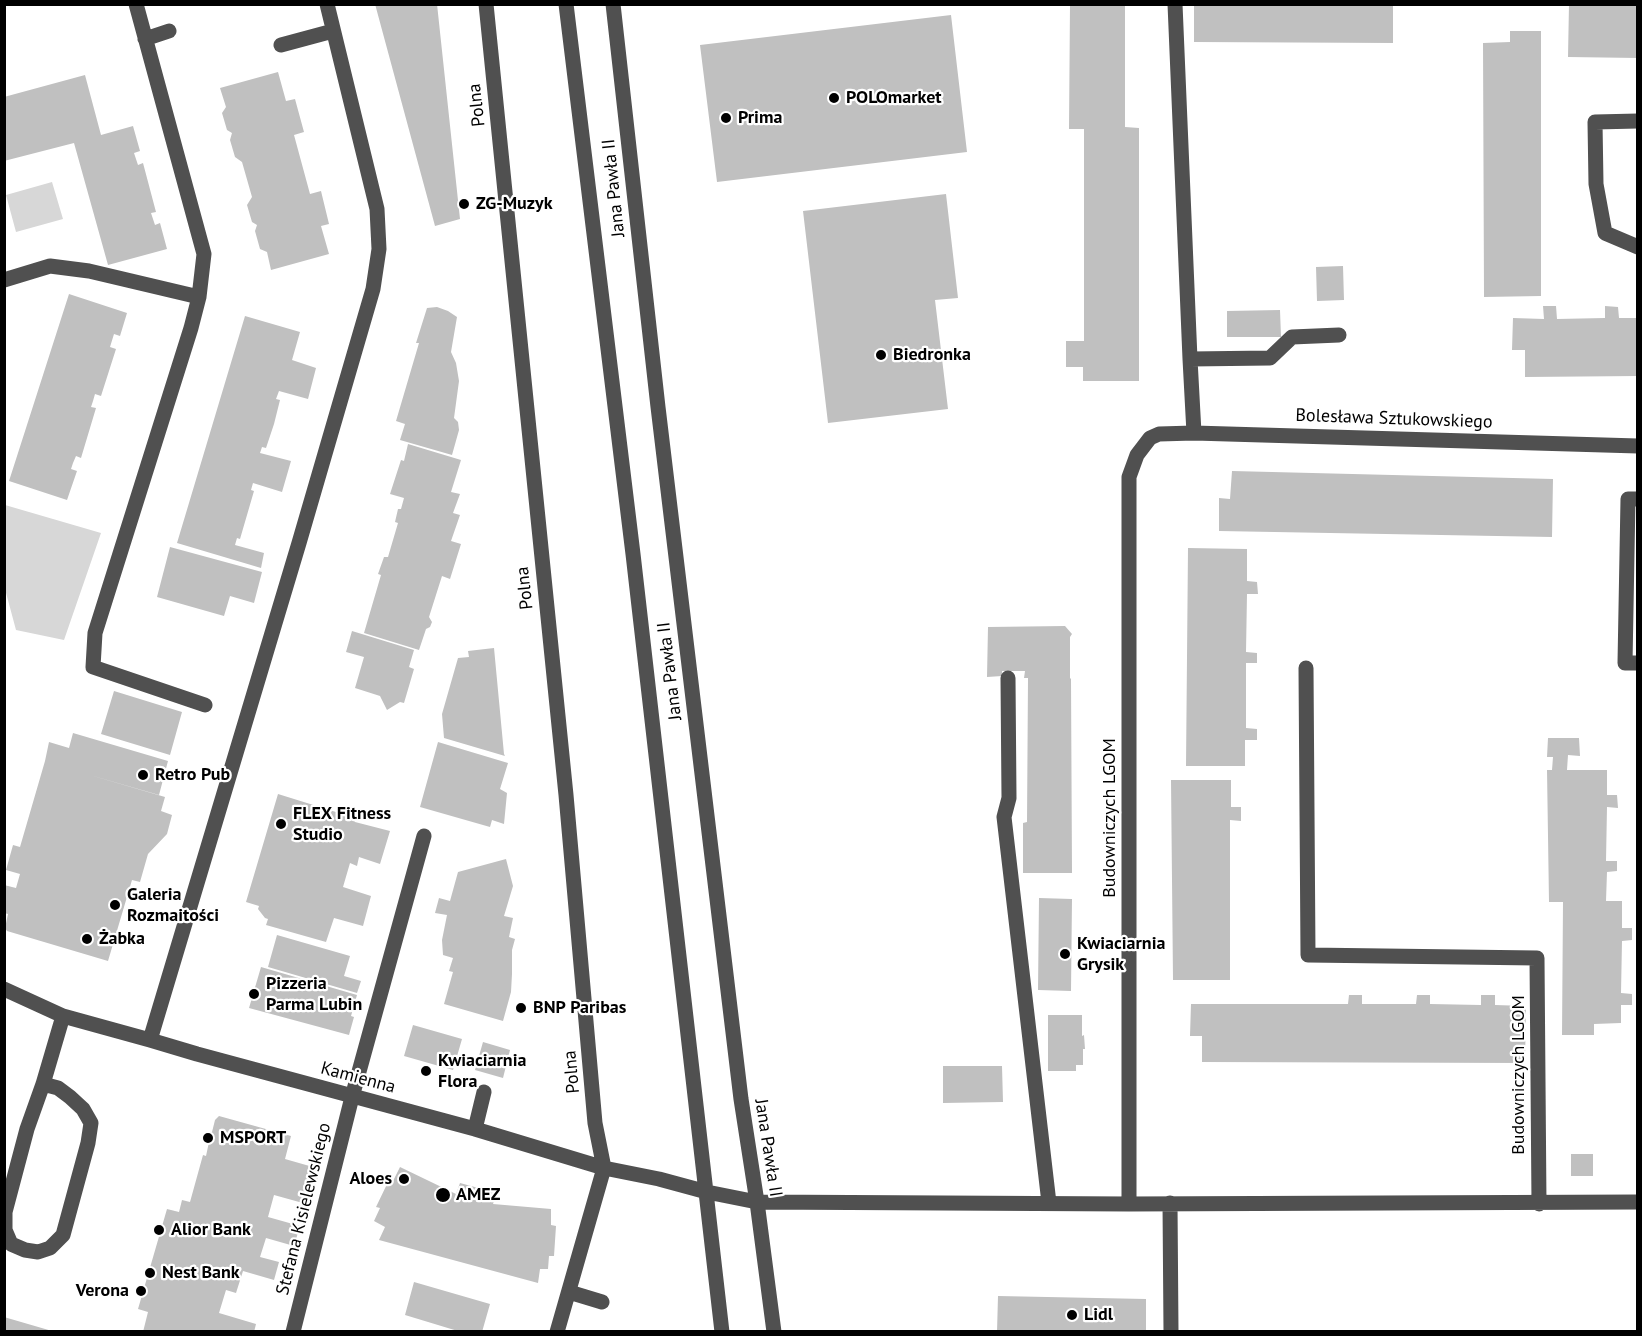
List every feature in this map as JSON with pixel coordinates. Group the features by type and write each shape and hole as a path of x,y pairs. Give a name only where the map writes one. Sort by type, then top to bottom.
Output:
{"street":[{"path":"136,4 204,254 199,297 191,328 95,633 93,667 205,705"},
{"path":"150,1040 373,289 379,249 377,210 327,4"},
{"name":"Polna","path":"486,4 566,795 595,1123 604,1168"},
{"name":"Jana Pawła II","path":"566,4 633,554 722,1332"},
{"name":"Jana Pawła II","path":"613,4 656,396 740,1087 774,1332"},
{"path":"1175,4 1194,433"},
{"path":"145,39 169,31"},
{"path":"281,45 333,31"},
{"path":"1638,121 1595,122 1596,184 1605,233 1638,247"},
{"path":"4,280 50,266 89,271 199,297"},
{"path":"1190,359 1270,358 1292,337 1339,335"},
{"name":"Bolesława Sztukowskiego","path":"1150,438 1159,434 1194,433 1638,446"},
{"name":"Budowniczych LGOM","path":"1130,1204 1129,477 1137,455 1150,438"},
{"path":"1638,499 1628,499 1625,663 1638,663"},
{"name":"Budowniczych LGOM","path":"1306,668 1308,955 1537,958 1539,1204"},
{"path":"1008,678 1008,798 1004,817 1049,1203"},
{"name":"Stefana Kisielewskiego","path":"293,1332 352,1097 424,836"},
{"name":"Kamienna","path":"4,989 63,1016 196,1054 475,1129 604,1168 757,1202"},
{"path":"43,1084 58,1088 70,1097 83,1109 91,1123 88,1143 63,1235 50,1248 38,1252 11,1244 5,1230 4,1212 63,1016"},
{"path":"475,1129 484,1092"},
{"path":"557,1332 604,1168"},
{"path":"757,1202 1130,1204 1638,1202"},
{"path":"1170,1203 1171,1332"},
{"path":"569,1292 602,1302"}],"shaded area":[{"path":"52,182 63,219 16,232 6,195"},
{"path":"5,505 101,533 64,640 16,630 5,589"}],"building":[{"path":"375,4 437,4 460,219 435,226"},
{"path":"1070,4 1125,4 1125,127 1139,128 1139,381 1083,381 1083,367 1066,367 1066,341 1084,341 1084,129 1069,129"},
{"path":"1194,4 1393,4 1393,43 1194,42"},
{"path":"1569,4 1638,4 1638,58 1568,57"},
{"name":"POLOmarket","path":"951,15 967,152 717,182 700,45"},
{"path":"1510,31 1541,31 1541,296 1484,297 1483,43 1510,42"},
{"path":"278,72 286,101 295,99 304,132 294,135 310,194 321,191 329,224 321,226 329,254 271,270 267,252 260,249 255,231 257,225 252,222 247,205 252,197 242,162 235,157 230,140 232,133 227,130 222,113 226,107 220,88"},
{"path":"85,75 101,135 133,126 140,151 134,153 138,165 143,163 156,212 151,213 155,225 160,223 167,249 108,265 74,143 4,161 4,97"},
{"name":"Biedronka","path":"946,194 958,298 935,300 948,409 828,423 803,211"},
{"path":"1343,266 1344,300 1317,301 1316,267"},
{"path":"69,294 127,313 120,336 114,334 110,347 116,349 101,396 95,394 91,407 96,408 81,458 76,456 71,469 77,471 67,500 9,481"},
{"path":"1543,306 1556,306 1557,319 1605,318 1605,306 1618,307 1619,318 1638,318 1638,376 1525,377 1525,350 1512,350 1513,318 1544,319"},
{"path":"437,307 457,317 451,352 456,363 459,381 454,418 458,422 459,430 452,455 400,440 405,424 396,421 427,308"},
{"path":"1280,310 1281,337 1227,337 1227,311"},
{"path":"245,316 300,332 292,360 316,368 308,399 279,391 276,399 280,400 274,424 266,448 262,447 260,453 291,461 282,492 253,483 251,490 254,491 240,539 237,538 235,545 264,553 261,568 177,543"},
{"path":"408,444 461,460 451,492 460,494 453,513 460,515 451,541 461,544 450,579 442,576 429,617 432,622 426,629 419,650 364,633 381,575 378,574 384,557 388,557 398,523 395,522 398,509 401,509 404,498 390,494 401,460 404,461"},
{"path":"1232,471 1553,479 1552,537 1219,531 1219,498 1230,499"},
{"path":"170,547 262,572 254,603 230,596 224,616 157,597"},
{"path":"1188,548 1247,549 1247,581 1257,582 1258,594 1247,594 1246,652 1257,653 1257,663 1246,663 1246,728 1257,729 1257,740 1245,740 1245,766 1186,766"},
{"path":"1065,626 1072,634 1070,637 1070,678 1072,873 1023,873 1023,823 1027,822 1028,678 1024,678 1025,671 1002,671 1002,676 987,677 988,627"},
{"path":"352,631 414,650 409,667 414,669 404,703 400,702 387,710 380,696 355,688 364,657 346,652"},
{"path":"494,648 505,756 444,738 442,714 458,658 469,657 468,651"},
{"path":"114,691 182,712 170,755 101,734"},
{"path":"73,733 168,761 159,795 83,773 165,797 161,811 172,815 167,834 148,854 140,882 132,880 108,961 7,931 5,928 8,914 4,913 4,885 16,888 20,874 6,870 13,845 20,847 49,742 69,748"},
{"path":"1548,738 1579,738 1580,756 1568,755 1567,770 1607,770 1607,795 1617,795 1618,808 1607,807 1606,861 1617,861 1617,871 1607,872 1606,901 1622,901 1622,928 1632,928 1632,940 1622,941 1621,993 1632,994 1632,1005 1621,1005 1621,1023 1594,1024 1594,1035 1562,1035 1563,902 1549,902 1547,770 1552,770 1553,757 1547,757"},
{"path":"438,742 508,763 500,789 507,793 504,824 492,820 490,827 420,807"},
{"path":"1171,780 1231,780 1231,807 1241,807 1241,821 1230,820 1230,980 1173,980"},
{"path":"278,794 352,817 355,822 390,831 380,864 359,857 357,866 350,863 343,887 371,896 363,926 334,918 326,942 266,925 268,919 258,909 259,906 246,902"},
{"path":"506,859 513,886 504,916 513,918 509,937 515,939 512,950 511,992 503,1021 444,1004 453,972 449,971 453,958 443,955 442,940 447,915 435,913 439,898 450,901 458,872"},
{"path":"1039,898 1072,899 1071,991 1038,990"},
{"path":"277,935 350,956 344,976 361,981 357,993 268,967"},
{"path":"261,967 357,995 349,1035 249,1008"},
{"path":"1349,995 1362,995 1362,1004 1416,1004 1417,995 1430,995 1430,1004 1481,1005 1481,995 1495,995 1495,1005 1526,1006 1525,1063 1202,1062 1202,1036 1190,1036 1191,1004 1348,1004"},
{"path":"1048,1015 1082,1015 1082,1036 1084,1035 1085,1049 1083,1049 1083,1065 1076,1065 1076,1071 1048,1071"},
{"path":"413,1025 462,1039 453,1070 404,1056"},
{"path":"483,1042 510,1050 503,1078 475,1070"},
{"path":"943,1066 1002,1066 1003,1102 943,1103"},
{"path":"219,1116 291,1136 285,1159 320,1169 310,1205 274,1195 268,1217 300,1226 294,1246 266,1238 260,1257 279,1262 274,1280 243,1271 236,1293 226,1290 219,1313 256,1324 254,1332 143,1332 148,1312 138,1309 167,1209 179,1212 182,1200 190,1202 203,1155 206,1156 210,1132"},
{"path":"1571,1154 1593,1154 1593,1176 1571,1176"},
{"path":"400,1167 456,1194 460,1183 497,1193 493,1204 551,1209 551,1225 556,1226 554,1256 549,1256 548,1269 540,1269 538,1283 379,1240 385,1227 374,1221 380,1208 376,1207 389,1180 393,1181"},
{"path":"414,1282 490,1304 482,1332 461,1332 405,1315"},
{"name":"Lidl","path":"998,1296 1146,1299 1146,1332 997,1332"},
{"path":"4,1317 52,1331 52,1332 4,1332"}],"place":[{"name":"POLOmarket","path":"834,98"},
{"name":"Prima","path":"726,118"},
{"name":"ZG-Muzyk","path":"464,204"},
{"name":"Biedronka","path":"881,355"},
{"name":"Retro Pub","path":"143,775"},
{"name":"FLEX Fitness Studio","path":"281,824"},
{"name":"Galeria Rozmaitości","path":"115,905"},
{"name":"Żabka","path":"87,939"},
{"name":"Kwiaciarnia Grysik","path":"1065,954"},
{"name":"Pizzeria Parma Lubin","path":"254,994"},
{"name":"BNP Paribas","path":"521,1008"},
{"name":"Kwiaciarnia Flora","path":"426,1071"},
{"name":"MSPORT","path":"208,1138"},
{"name":"Aloes","path":"404,1179"},
{"name":"AMEZ","path":"443,1195"},
{"name":"Alior Bank","path":"159,1230"},
{"name":"Nest Bank","path":"150,1273"},
{"name":"Verona","path":"141,1291"},
{"name":"Lidl","path":"1072,1315"}]}
